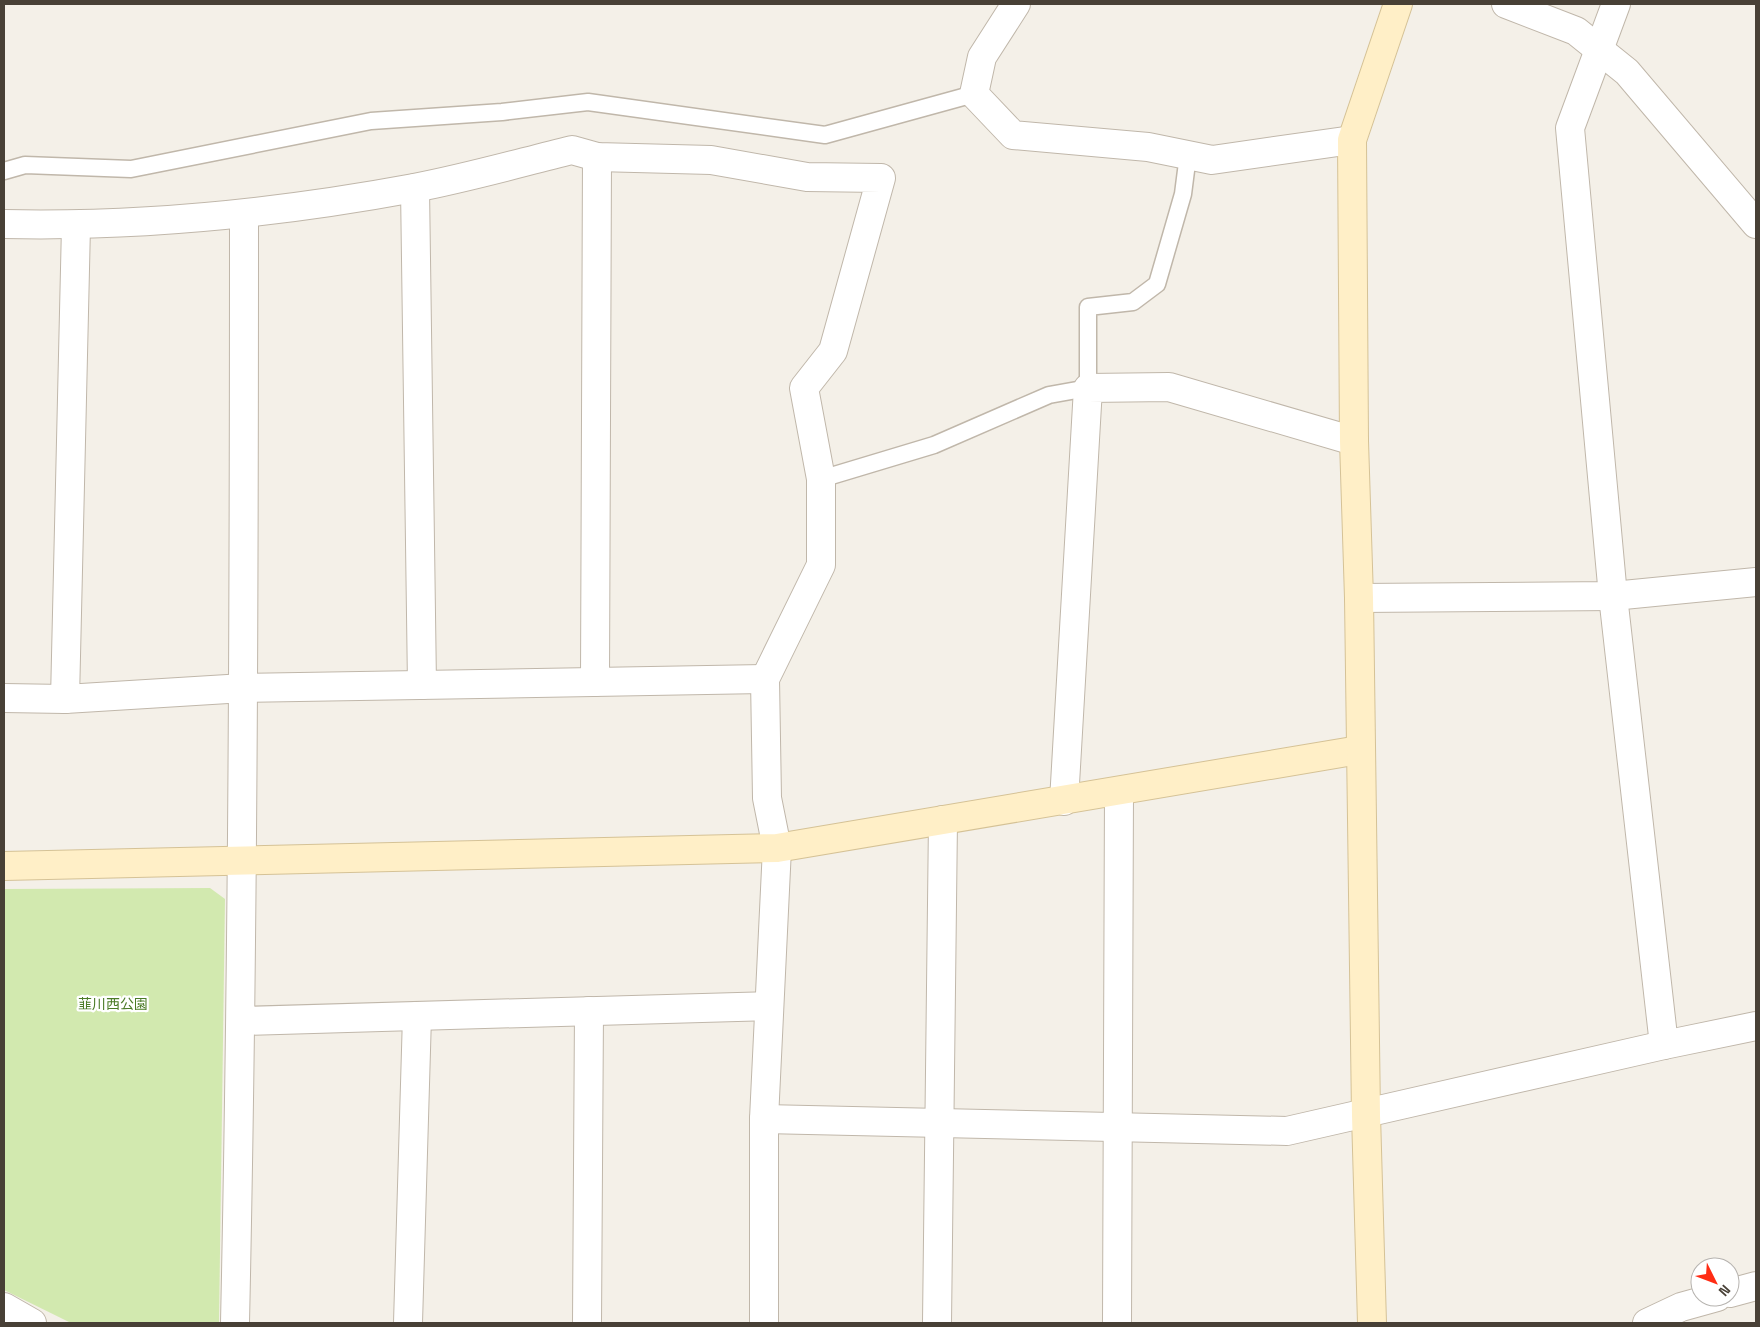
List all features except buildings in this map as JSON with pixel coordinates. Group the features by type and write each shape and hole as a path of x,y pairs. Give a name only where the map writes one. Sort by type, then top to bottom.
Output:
{"street":[{"path":"1016,4 982,57 974,94 1013,135 1148,147 1212,160 1352,140"},
{"path":"1372,1323 1366,1114 1359,598 1354,441 1352,140 1398,4"},
{"path":"1506,4 1576,31 1627,72 1756,224"},
{"path":"1616,4 1598,48 1570,128 1614,596 1664,1045"},
{"path":"4,224 76,226 244,214 415,188 572,150 597,156 711,160 806,177 881,178 833,351 804,388 821,479 821,565 765,679 767,798 777,848 764,1119 764,1323"},
{"path":"595,682 597,156"},
{"path":"415,188 422,685"},
{"path":"235,1323 243,860 244,214"},
{"path":"65,699 76,226"},
{"path":"1064,800 1088,388 1169,387 1354,441"},
{"path":"1359,598 1614,596 1756,582"},
{"path":"4,698 65,699 244,688 765,679"},
{"path":"4,866 777,848 1360,750"},
{"path":"1118,1323 1119,791"},
{"path":"937,1323 943,820"},
{"path":"241,1021 769,1006"},
{"path":"587,1323 588,1012"},
{"path":"408,1323 417,1016"},
{"path":"764,1119 1287,1131 1664,1045 1756,1026"},
{"path":"1740,1290 1756,1286"},
{"path":"1646,1323 1690,1304"},
{"path":"4,1308 32,1323"}],"lane":[{"path":"4,171 25,165 131,169 371,121 502,112 588,102 825,135 974,94"},
{"path":"821,479 934,445 1049,394 1088,388 1088,307 1133,302 1157,284 1183,194 1188,155"}],"green space":[{"name":"韮川西公園","path":"210,888 225,899 219,1323 71,1323 4,1290 4,889"}]}
